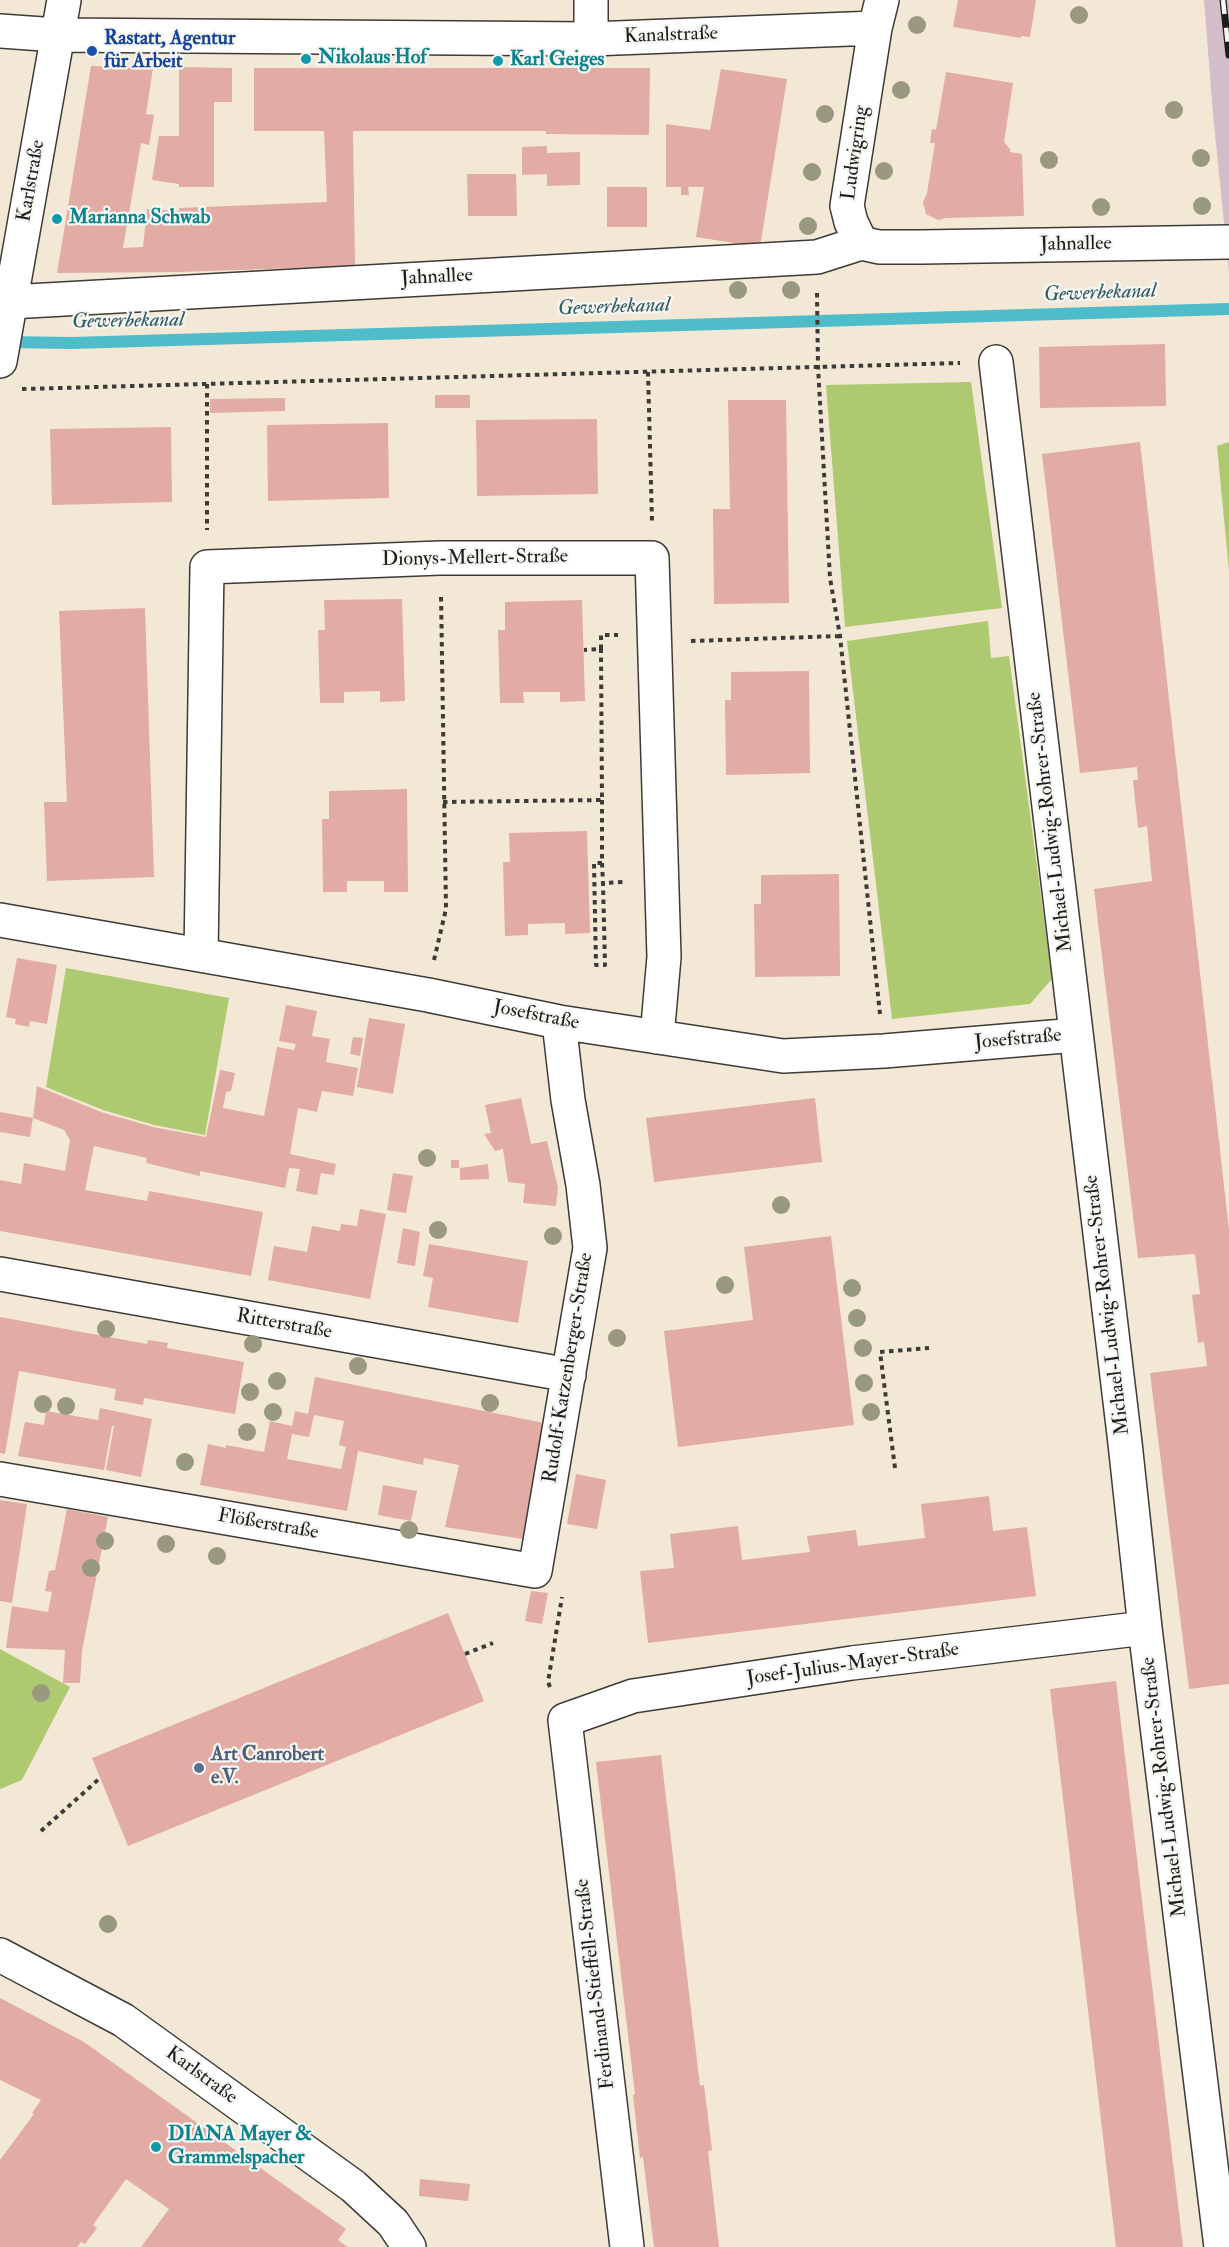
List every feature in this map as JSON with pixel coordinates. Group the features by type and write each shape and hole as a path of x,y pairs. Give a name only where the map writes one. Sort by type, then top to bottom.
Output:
{"street":[{"name":"Karlstraße","path":"6,375 10,302 64,0"},
{"path":"591,0 591,39"},
{"name":"Kanalstraße","path":"0,31 57,35 591,39 878,14"},
{"name":"Ludwigring","path":"861,243 851,222 847,206 878,14"},
{"name":"Jahnallee","path":"10,302 817,257 861,243 879,247 922,247 1229,242"},
{"name":"Michael-Ludwig-Rohrer-Straße","path":"996,362 1145,1628 1221,2247"},
{"name":"Dionys-Mellert-Straße","path":"207,567 441,558 652,558"},
{"path":"652,558 664,957 657,1037"},
{"path":"201,955 207,567"},
{"name":"Josefstraße","path":"0,920 428,995 559,1022 783,1056 884,1051 1076,1035"},
{"name":"Rudolf-Katzenberger-Straße","path":"537,1559 590,1248 559,1022"},
{"name":"Ritterstraße","path":"0,1274 569,1375"},
{"name":"Flößerstraße","path":"0,1479 537,1559"},
{"name":"Josef-Julius-Mayer-Straße","path":"565,1720 633,1696 852,1663 1145,1628"},
{"name":"Ferdinand-Stieffell-Straße","path":"565,1720 627,2247"},
{"name":"Karlstraße","path":"0,1955 123,2020 353,2186 393,2223 409,2247"}],"path":[{"path":"817,284 818,367 830,578 840,636 884,1051"},
{"path":"6,375 207,384 996,362"},
{"path":"648,372 652,558"},
{"path":"207,384 207,567"},
{"path":"438,941 446,909 441,558"},
{"path":"602,863 594,863 592,888 596,965 604,965 601,635 608,635"},
{"path":"655,642 840,636"},
{"path":"584,650 601,649"},
{"path":"443,802 602,800"},
{"path":"603,883 662,881"},
{"path":"895,1468 880,1352 929,1347"},
{"path":"537,1559 558,1579 563,1593 548,1682 565,1720"},
{"path":"465,1654 494,1643"},
{"path":"41,1831 100,1778"}],"shaded area":[{"path":"1204,0 1229,0 1229,273 1213,114"}],"green space":[{"path":"971,382 1002,608 845,627 826,385"},
{"path":"1229,442 1229,571 1217,446"},
{"path":"988,621 991,658 1009,656 1052,979 1030,1004 892,1019 847,641"},
{"path":"66,968 229,998 205,1135 154,1125 103,1110 46,1087"},
{"path":"0,1649 70,1687 22,1780 0,1789"}],"building":[{"path":"958,0 1036,0 1030,37 1021,36 1021,38 953,27"},
{"path":"91,66 153,68 146,114 154,115 149,145 141,143 123,248 143,247 147,209 179,211 179,208 327,202 324,131 254,131 254,68 650,68 649,135 546,134 546,131 353,131 355,266 179,272 57,273"},
{"path":"179,67 232,68 232,102 214,102 214,187 179,187 179,184 152,180 159,136 179,136"},
{"path":"721,69 787,79 760,247 696,237 704,187 688,187 689,195 681,195 681,187 666,187 666,124 710,130"},
{"path":"946,72 1013,83 1004,142 1010,152 1022,154 1024,216 938,220 926,214 923,202 927,193 935,143 930,143 932,129 936,130"},
{"path":"547,146 547,153 580,152 580,185 547,186 547,174 522,175 522,147"},
{"path":"467,174 516,174 517,216 468,216"},
{"path":"607,187 647,187 647,227 607,227"},
{"path":"1165,344 1166,406 1040,408 1039,347"},
{"path":"435,395 470,395 470,408 435,408"},
{"path":"285,398 285,411 210,413 210,399"},
{"path":"728,400 786,400 789,603 714,604 713,509 730,509"},
{"path":"597,419 598,494 477,496 476,420"},
{"path":"388,423 389,498 268,501 267,425"},
{"path":"171,427 172,502 52,505 50,429"},
{"path":"1140,442 1229,1230 1229,1684 1189,1689 1150,1373 1207,1366 1204,1342 1198,1343 1192,1295 1200,1294 1195,1254 1138,1258 1094,889 1152,881 1147,826 1138,828 1133,780 1138,780 1137,767 1080,773 1042,454"},
{"path":"402,599 405,701 380,702 380,691 344,692 344,703 320,703 318,630 325,630 324,600"},
{"path":"582,600 585,701 560,702 560,692 523,692 524,703 500,703 498,630 505,630 505,602"},
{"path":"145,608 154,877 47,881 44,802 67,802 59,611"},
{"path":"809,671 810,773 726,775 725,700 731,700 731,672"},
{"path":"407,789 408,892 384,892 384,881 347,881 347,892 323,892 322,819 329,819 329,791"},
{"path":"587,831 590,933 565,934 565,923 528,924 528,935 505,936 503,862 510,862 509,833"},
{"path":"839,874 840,976 755,977 754,904 761,904 761,875"},
{"path":"17,958 57,965 47,1024 30,1021 29,1027 15,1024 16,1019 6,1017"},
{"path":"286,1005 317,1011 312,1036 330,1039 326,1062 358,1068 353,1096 322,1091 317,1112 298,1108 290,1154 336,1164 334,1175 321,1173 317,1195 296,1191 300,1169 289,1168 285,1188 200,1171 200,1176 146,1163 147,1158 94,1146 85,1190 147,1201 149,1191 263,1212 251,1276 0,1231 0,1180 21,1184 24,1163 65,1171 70,1140 64,1130 33,1118 37,1086 101,1112 153,1127 206,1137 220,1070 235,1073 231,1091 226,1092 223,1108 264,1116 277,1047 294,1050 296,1044 279,1041"},
{"path":"369,1018 405,1024 393,1094 357,1087"},
{"path":"353,1037 363,1038 360,1056 350,1054"},
{"path":"521,1098 531,1144 547,1141 558,1188 556,1206 523,1203 525,1184 508,1182 503,1149 495,1151 484,1134 491,1133 485,1105"},
{"path":"815,1098 822,1162 654,1182 646,1118"},
{"path":"0,1112 33,1118 30,1137 0,1132"},
{"path":"451,1160 459,1160 459,1168 451,1168"},
{"path":"488,1164 489,1179 460,1180 460,1168"},
{"path":"393,1173 413,1176 406,1213 387,1210"},
{"path":"360,1209 386,1214 370,1299 268,1280 274,1246 307,1252 312,1226 340,1231 341,1224 357,1226"},
{"path":"403,1228 420,1232 415,1266 397,1263"},
{"path":"831,1236 854,1425 678,1447 664,1331 753,1320 744,1247"},
{"path":"429,1244 528,1261 518,1323 428,1307 433,1278 423,1276"},
{"path":"0,1317 147,1344 148,1340 168,1343 167,1348 244,1362 235,1414 144,1398 143,1405 114,1400 116,1389 19,1371 5,1454 0,1453"},
{"path":"315,1377 544,1423 523,1539 445,1527 459,1465 424,1458 423,1465 358,1451 347,1511 200,1485 208,1444 264,1452 270,1421 292,1426 295,1411 308,1414","holes":["314,1415 344,1421 339,1445 346,1447 341,1469 287,1459 292,1434 309,1437"]},
{"path":"100,1408 152,1419 141,1477 106,1470 114,1426 112,1426 104,1470 18,1456 25,1422 44,1425 46,1411 98,1420"},
{"path":"576,1474 606,1480 597,1529 567,1524"},
{"path":"383,1485 417,1491 411,1521 378,1515"},
{"path":"989,1496 993,1531 1027,1527 1036,1596 648,1643 640,1571 674,1568 670,1534 738,1526 742,1560 810,1552 807,1536 856,1530 858,1546 925,1538 921,1504"},
{"path":"0,1500 27,1504 12,1603 0,1601"},
{"path":"67,1509 108,1517 82,1651 80,1683 63,1683 65,1650 6,1648 12,1606 48,1612 52,1592 45,1591 49,1571 55,1570"},
{"path":"531,1591 548,1593 542,1624 525,1621"},
{"path":"448,1613 484,1701 128,1846 92,1758"},
{"path":"1116,1681 1183,2247 1116,2247 1050,1689"},
{"path":"661,1755 700,2086 704,2085 712,2150 708,2151 719,2247 654,2247 643,2157 640,2158 633,2095 635,2094 596,1762"},
{"path":"0,1998 84,2042 346,2229 338,2240 348,2247 141,2247 169,2209 126,2179 93,2225 97,2228 85,2244 81,2242 77,2247 0,2247 0,2160 34,2114 32,2113 41,2100 0,2080"},
{"path":"420,2179 470,2184 468,2201 419,2196"}],"waterway":[{"name":"Gewerbekanal","path":"4,342 72,343 1229,309"}],"railway":[{"path":"1223,0 1229,55"}],"place":[{"name":"Rastatt, Agentur für Arbeit","path":"92,51"},
{"name":"Nikolaus Hof","path":"306,59"},
{"name":"Karl Geiges","path":"498,61"},
{"name":"Marianna Schwab","path":"57,219"},
{"name":"Art Canrobert e.V.","path":"199,1768"},
{"name":"DIANA Mayer & Grammelspacher","path":"156,2147"}]}
